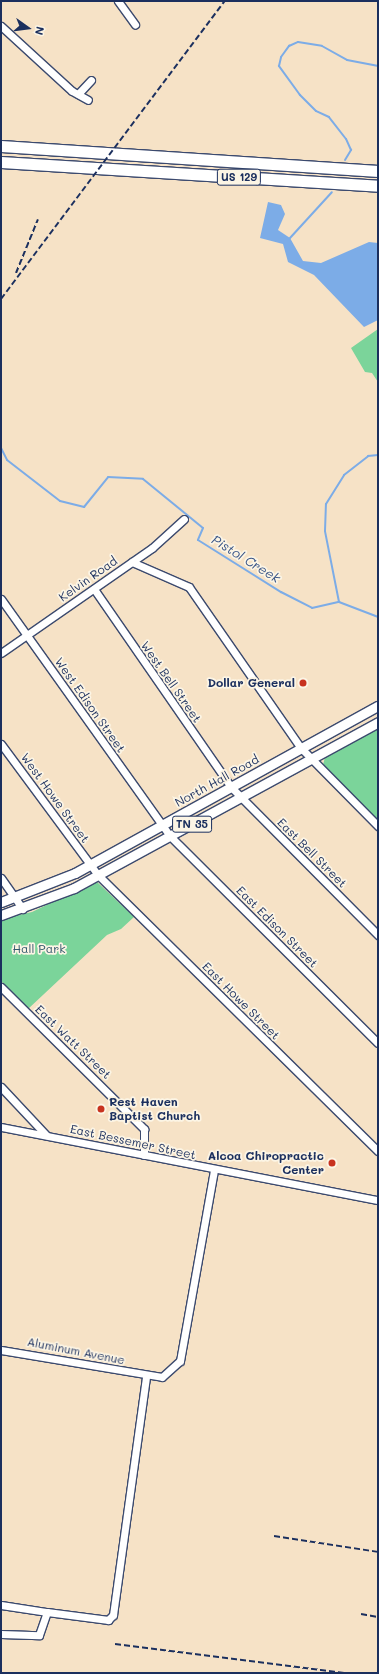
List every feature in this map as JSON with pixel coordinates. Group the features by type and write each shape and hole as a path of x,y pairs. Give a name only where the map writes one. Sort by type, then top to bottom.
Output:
{"highway":[{"name":"US 129","path":"1,146 378,171"},
{"name":"US 129","path":"1,162 378,186"}],"main road":[{"name":"North Hall Road","path":"1,902 15,898 90,865 378,706"},
{"name":"North Hall Road","path":"1,915 54,898 378,722"}],"street":[{"path":"118,1 135,24"},
{"path":"1,26 78,94 88,100"},
{"path":"78,94 91,80"},
{"name":"Kelvin Road","path":"1,653 132,562 184,519"},
{"path":"132,562 188,587 301,748 378,826"},
{"name":"West Bell Street","path":"94,589 231,787"},
{"name":"West Edison Street","path":"1,599 162,825"},
{"name":"West Howe Street","path":"1,744 90,865"},
{"name":"East Bell Street","path":"231,787 378,935"},
{"name":"East Edison Street","path":"162,825 170,836 378,1043"},
{"name":"East Howe Street","path":"90,865 98,875 378,1151"},
{"path":"1,878 23,909"},
{"name":"East Watt Street","path":"1,987 144,1129 144,1155"},
{"path":"1,1087 46,1135"},
{"name":"East Bessemer Street","path":"1,1127 214,1170 378,1200"},
{"name":"Aluminum Avenue","path":"1,1350 146,1376 162,1377 180,1361 214,1170"},
{"path":"1,1605 108,1620 113,1615 146,1376"},
{"path":"1,1634 39,1635 47,1612"}],"green space":[{"path":"378,329 378,382 372,373 365,372 351,348"},
{"path":"378,728 378,822 323,765 325,757"},
{"name":"Hall Park","path":"96,881 134,917 121,929 107,935 28,1009 1,981 1,919 32,912"}],"water":[{"path":"268,202 281,205 285,214 278,230 290,238 303,261 321,263 369,242 378,243 378,320 364,327 314,275 288,262 283,244 260,238"}],"waterway":[{"path":"345,160 351,150 346,139 329,117 316,111 300,95 279,66 281,57 289,46 298,42 322,46 347,60 378,66"},
{"path":"290,238 332,192"},
{"name":"Pistol Creek","path":"1,448 7,460 60,501 84,507 108,477 143,479 203,528 198,540 281,592 312,608 339,602 378,617"},
{"path":"339,602 325,531 326,504 344,475 368,456 378,455"}],"railway":[{"path":"1,299 225,1"},
{"path":"16,273 38,219"},
{"path":"274,1536 378,1552"},
{"path":"361,1614 378,1617"},
{"path":"115,1644 346,1673"}],"place":[{"name":"Dollar General","path":"303,683"},
{"name":"Rest Haven Baptist Church","path":"101,1109"},
{"name":"Alcoa Chiropractic Center","path":"332,1163"}]}
